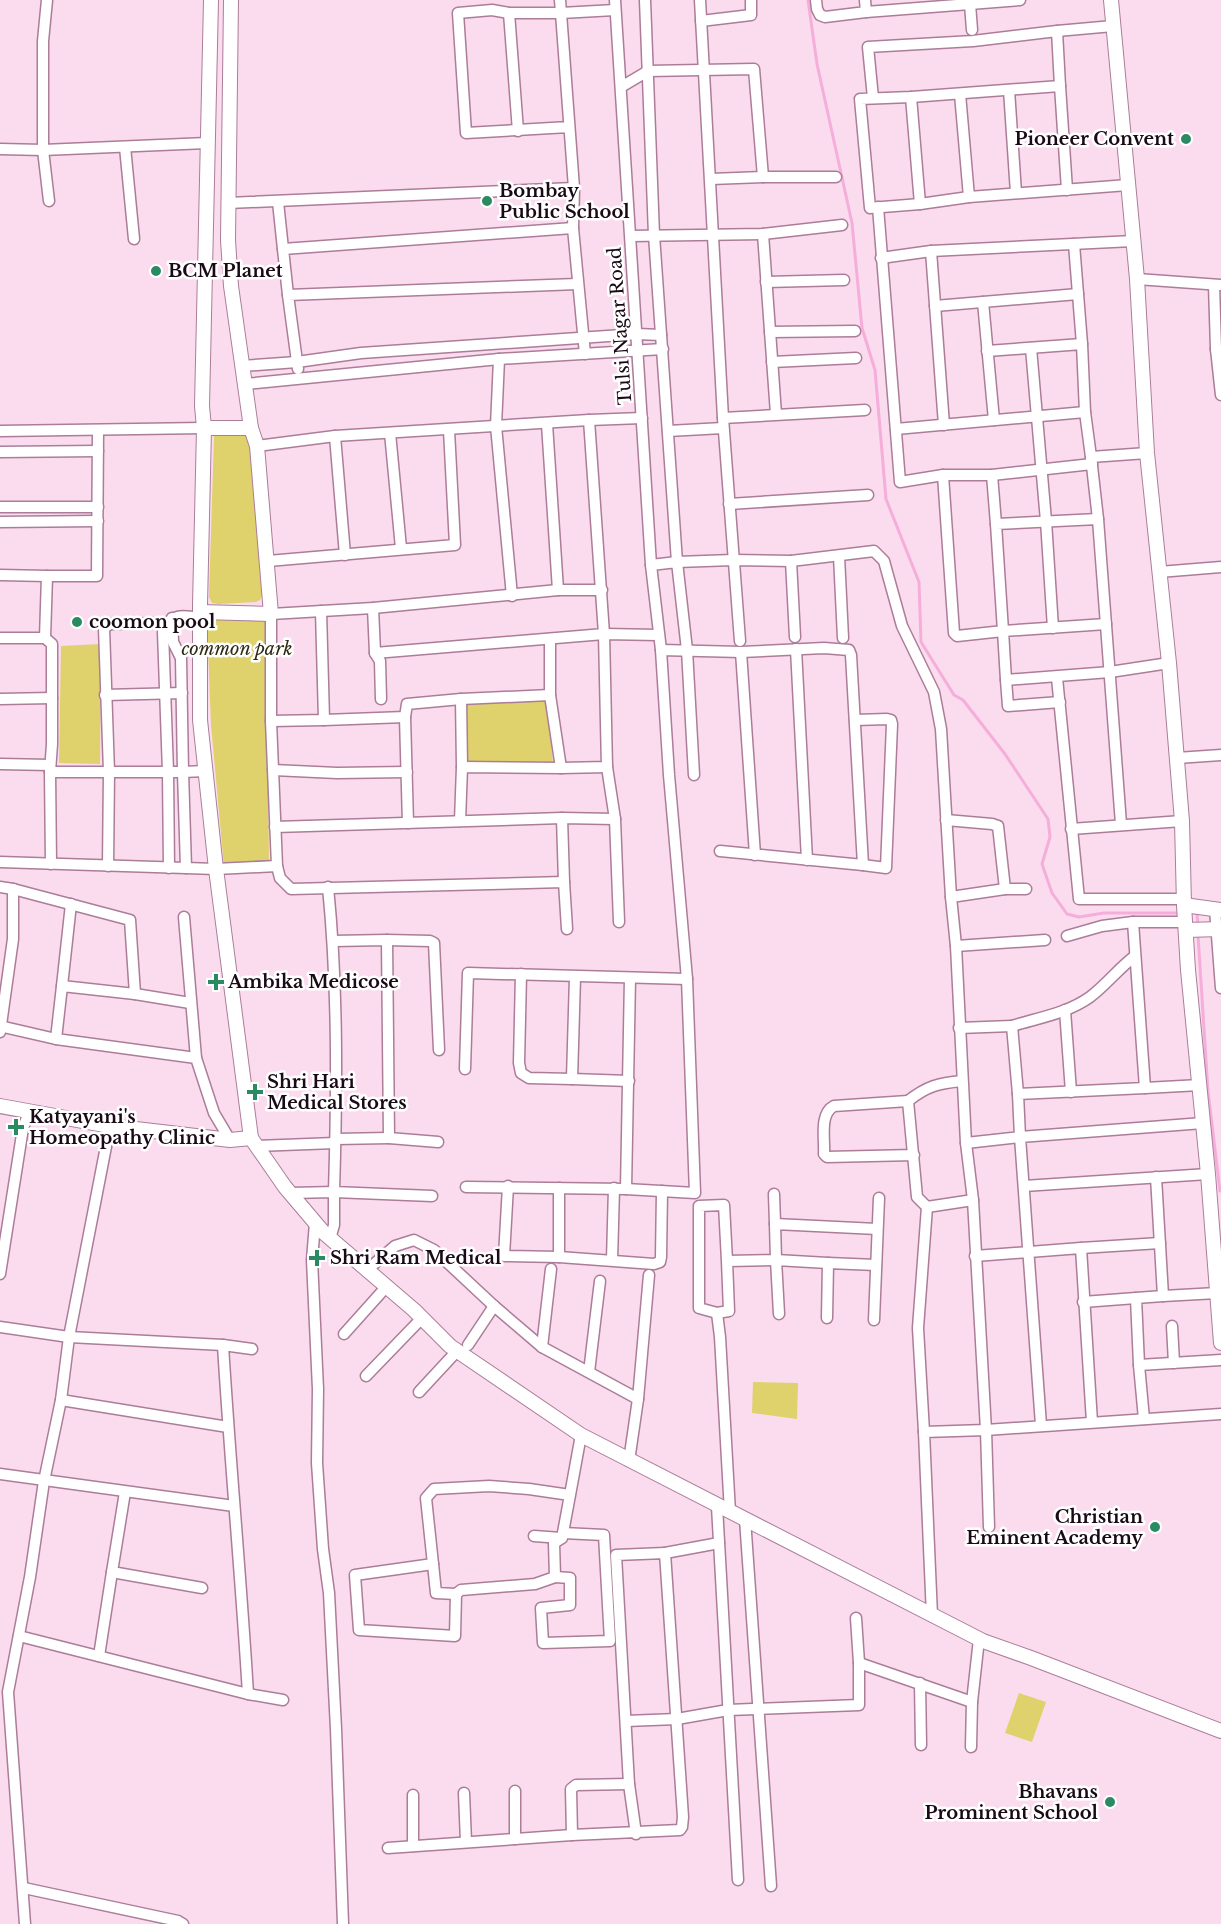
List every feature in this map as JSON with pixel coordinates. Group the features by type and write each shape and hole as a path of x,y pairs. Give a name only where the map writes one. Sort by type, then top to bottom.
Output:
{"street":[{"path":"47,0 43,41 43,150 49,201"},
{"path":"211,0 202,406 204,428 200,720 216,869 254,1142 291,1193 330,1239 387,1286 450,1346 463,1348 581,1435 979,1640 1219,1728"},
{"path":"231,0 228,203 231,286 251,428 257,446 268,561 275,827 277,866 280,878 291,889 564,882"},
{"path":"560,0 574,188 573,228 585,354"},
{"path":"645,0 660,335 663,349 677,562 687,650 694,775"},
{"path":"700,0 723,423 755,855"},
{"path":"701,21 751,15 751,0"},
{"path":"816,0 820,15 825,17 918,4 1020,0"},
{"path":"865,0 866,12"},
{"path":"1112,0 1137,279 1147,453 1169,663 1182,821 1195,920 1200,1085 1221,1344"},
{"path":"970,2 972,30"},
{"path":"569,127 466,133 458,13 492,10 509,13 561,14 615,5"},
{"name":"Tulsi Nagar Road","path":"615,5 651,565 661,650 669,775 687,979 695,1193 662,1191"},
{"path":"509,13 518,131"},
{"path":"873,98 868,47 973,41 1113,26"},
{"path":"1057,31 1067,189"},
{"path":"621,87 648,71 754,69 763,177"},
{"path":"1060,86 911,98 860,99 870,208 969,197 1128,185"},
{"path":"1009,90 1016,193"},
{"path":"960,94 969,197"},
{"path":"911,98 920,204"},
{"path":"0,149 43,150 207,143"},
{"path":"125,147 134,239"},
{"path":"711,179 836,177"},
{"path":"228,203 574,188"},
{"path":"278,202 299,378"},
{"path":"878,207 900,483 943,475 992,475 1042,469 1147,453"},
{"path":"631,236 763,234 842,225"},
{"path":"283,249 573,228"},
{"path":"763,234 776,414"},
{"path":"881,258 931,251 1133,241"},
{"path":"1074,244 1085,412 1098,519 1121,824"},
{"path":"931,251 944,425"},
{"path":"1137,279 1218,285 1221,395"},
{"path":"766,282 844,280"},
{"path":"288,295 577,284"},
{"path":"935,306 1078,294"},
{"path":"983,302 994,420"},
{"path":"770,332 855,331"},
{"path":"242,366 297,362 361,352 637,334 660,335"},
{"path":"987,351 1082,344"},
{"path":"1031,348 1053,628"},
{"path":"245,384 499,359 663,349"},
{"path":"772,362 856,358"},
{"path":"499,359 496,426 512,596"},
{"path":"668,431 776,414 864,410"},
{"path":"896,429 1085,412"},
{"path":"257,446 335,436 642,418"},
{"path":"589,420 602,590 607,767 615,819 620,922"},
{"path":"547,424 558,590"},
{"path":"0,431 251,428"},
{"path":"0,575 97,576 98,430"},
{"path":"268,561 455,545 449,430"},
{"path":"390,433 401,548"},
{"path":"335,436 345,555"},
{"path":"0,452 98,451"},
{"path":"943,475 954,633 960,636 1106,624"},
{"path":"992,475 1008,706 1060,702"},
{"path":"729,504 868,495"},
{"path":"0,507 98,507"},
{"path":"996,524 1098,519"},
{"path":"0,522 98,521"},
{"path":"651,565 733,560 791,561 874,551 884,561 902,626 934,692 941,729 956,946 966,1143 973,1200 989,1527"},
{"path":"839,556 843,638"},
{"path":"791,561 795,637"},
{"path":"1159,572 1221,567"},
{"path":"45,638 47,576"},
{"path":"108,866 109,772 104,628 110,624 170,620 180,615 271,614 373,608 558,590 602,590"},
{"path":"373,608 375,653 380,661 381,699"},
{"path":"321,611 324,720"},
{"path":"170,620 173,642 181,658 186,868"},
{"path":"169,868 163,632 170,620"},
{"path":"375,653 604,634 658,635"},
{"path":"0,638 45,638 52,644 51,864"},
{"path":"550,639 550,695 561,768"},
{"path":"661,650 740,647 849,650 863,866"},
{"path":"795,649 807,860"},
{"path":"1006,680 1057,678 1169,663"},
{"path":"1057,678 1079,899 1195,920 1218,910"},
{"path":"105,695 182,693"},
{"path":"408,823 405,717 407,704 550,695"},
{"path":"0,699 52,698"},
{"path":"460,821 461,699"},
{"path":"271,721 405,717"},
{"path":"720,851 886,868 892,724 887,718 855,720"},
{"path":"1177,758 1221,755"},
{"path":"0,764 109,772 205,771"},
{"path":"462,767 607,767"},
{"path":"273,770 337,773 407,772"},
{"path":"275,827 562,818 615,819"},
{"path":"562,818 567,929"},
{"path":"946,820 998,826 1005,889"},
{"path":"1071,830 1121,824 1182,821"},
{"path":"0,862 216,869 277,866"},
{"path":"0,887 130,920 135,994"},
{"path":"327,887 333,941 335,1141 334,1225 330,1239"},
{"path":"0,1032 13,939 13,889"},
{"path":"951,897 1005,889 1026,889"},
{"path":"56,1039 71,904"},
{"path":"1067,936 1102,926 1132,922 1195,920 1218,910"},
{"path":"184,917 196,1058 214,1113 230,1140"},
{"path":"1195,920 1221,988"},
{"path":"1132,922 1145,1088"},
{"path":"0,938 13,939"},
{"path":"333,941 387,940 434,943 439,1050"},
{"path":"387,940 389,1138"},
{"path":"956,946 1044,940"},
{"path":"959,1028 1012,1026 1065,1010 1088,999 1119,968 1135,956"},
{"path":"465,1069 468,973 687,979"},
{"path":"521,974 519,1063 521,1073 529,1078 629,1081"},
{"path":"572,1079 575,977"},
{"path":"626,1189 630,978"},
{"path":"62,986 190,1003"},
{"path":"1065,1010 1071,1092"},
{"path":"0,1026 56,1039 196,1058"},
{"path":"1012,1026 1041,1425"},
{"path":"914,1155 831,1157 824,1154 825,1116 834,1106 908,1101 922,1089 962,1081"},
{"path":"1018,1094 1200,1085"},
{"path":"908,1101 917,1197 927,1208 918,1328 932,1616"},
{"path":"0,1106 110,1126 254,1142 389,1138 438,1142"},
{"path":"0,1274 23,1128 29,1112"},
{"path":"966,1143 1203,1123"},
{"path":"25,1924 24,1888 4,1691 19,1636 44,1481 61,1400 69,1337 110,1126"},
{"path":"1024,1186 1208,1174"},
{"path":"1156,1177 1163,1296"},
{"path":"466,1187 508,1186 614,1188 662,1191 660,1262 654,1264 559,1257 504,1256 508,1186"},
{"path":"559,1188 559,1257"},
{"path":"612,1260 614,1188"},
{"path":"291,1193 334,1192 432,1196"},
{"path":"774,1194 779,1314"},
{"path":"874,1320 879,1198"},
{"path":"927,1208 973,1200"},
{"path":"723,1205 727,1261 729,1311 717,1313 699,1308 699,1206 723,1205"},
{"path":"315,1223 312,1260 318,1380 317,1463 323,1549 329,1593 343,1924"},
{"path":"775,1224 877,1229"},
{"path":"366,1270 395,1246 414,1240 434,1250 542,1347 638,1399"},
{"path":"975,1256 1160,1243"},
{"path":"1081,1248 1092,1422"},
{"path":"727,1261 776,1260 876,1265"},
{"path":"827,1318 828,1263"},
{"path":"542,1347 551,1269"},
{"path":"629,1461 638,1399 649,1275"},
{"path":"589,1372 600,1281"},
{"path":"344,1334 387,1286"},
{"path":"1083,1302 1217,1293"},
{"path":"1136,1298 1144,1419"},
{"path":"419,1392 463,1348 494,1306"},
{"path":"717,1313 730,1512"},
{"path":"366,1376 422,1318"},
{"path":"0,1326 69,1337 223,1345 252,1349"},
{"path":"1172,1326 1174,1363"},
{"path":"223,1345 234,1506 241,1566 248,1694"},
{"path":"1139,1365 1221,1360"},
{"path":"61,1400 228,1427"},
{"path":"924,1432 1221,1414"},
{"path":"555,1577 554,1543 562,1536 581,1435"},
{"path":"0,1474 234,1506"},
{"path":"534,1536 604,1535 610,1641 543,1643 542,1608 570,1605 570,1578 555,1577 535,1584 461,1590 456,1594 435,1593 426,1498 434,1489 489,1486 570,1495"},
{"path":"99,1656 125,1492"},
{"path":"717,1506 738,1880"},
{"path":"744,1519 771,1886"},
{"path":"636,1834 629,1784 616,1555 665,1553 719,1543"},
{"path":"388,1848 572,1835 676,1832 682,1827 665,1553"},
{"path":"433,1564 355,1575 359,1630 455,1636 456,1594"},
{"path":"112,1572 202,1588"},
{"path":"626,1721 677,1719 728,1710 859,1705 856,1618"},
{"path":"19,1636 248,1694 283,1700"},
{"path":"971,1747 972,1702 979,1640"},
{"path":"859,1663 972,1702"},
{"path":"920,1683 921,1745"},
{"path":"572,1835 571,1789 576,1785 629,1784"},
{"path":"515,1791 515,1839"},
{"path":"464,1793 466,1842"},
{"path":"413,1795 413,1846"},
{"path":"24,1888 174,1920 183,1924"}],"green space":[{"name":"common park","path":"214,435 250,435 264,590 260,600 256,602 219,604 212,603 209,597"},
{"name":"common park","path":"214,616 260,617 266,623 269,862 224,866 211,725 207,621"},
{"path":"101,644 100,764 59,763 61,646"},
{"path":"547,700 553,763 467,764 466,703"},
{"path":"753,1382 798,1383 797,1419 752,1413"},
{"path":"1019,1693 1046,1702 1032,1742 1005,1733"}],"waterway":[{"path":"808,0 817,64 852,223 862,328 875,370 886,499 919,582 921,642 954,695 963,700 1005,754 1048,819 1050,837 1042,864 1052,893 1067,914 1079,917 1104,913 1179,913"},
{"path":"1195,913 1197,913 1198,925"},
{"path":"1198,935 1208,1091 1220,1191"}],"place":[{"name":"Pioneer Convent","path":"1186,139"},
{"name":"Bombay Public School","path":"487,201"},
{"name":"BCM Planet","path":"156,271"},
{"name":"coomon pool","path":"77,622"},
{"name":"Ambika Medicose","path":"216,982"},
{"name":"Shri Hari Medical Stores","path":"255,1092"},
{"name":"Katyayani's Homeopathy Clinic","path":"16,1127"},
{"name":"Shri Ram Medical","path":"317,1258"},
{"name":"Christian Eminent Academy","path":"1155,1527"},
{"name":"Bhavans Prominent School","path":"1110,1802"}]}
